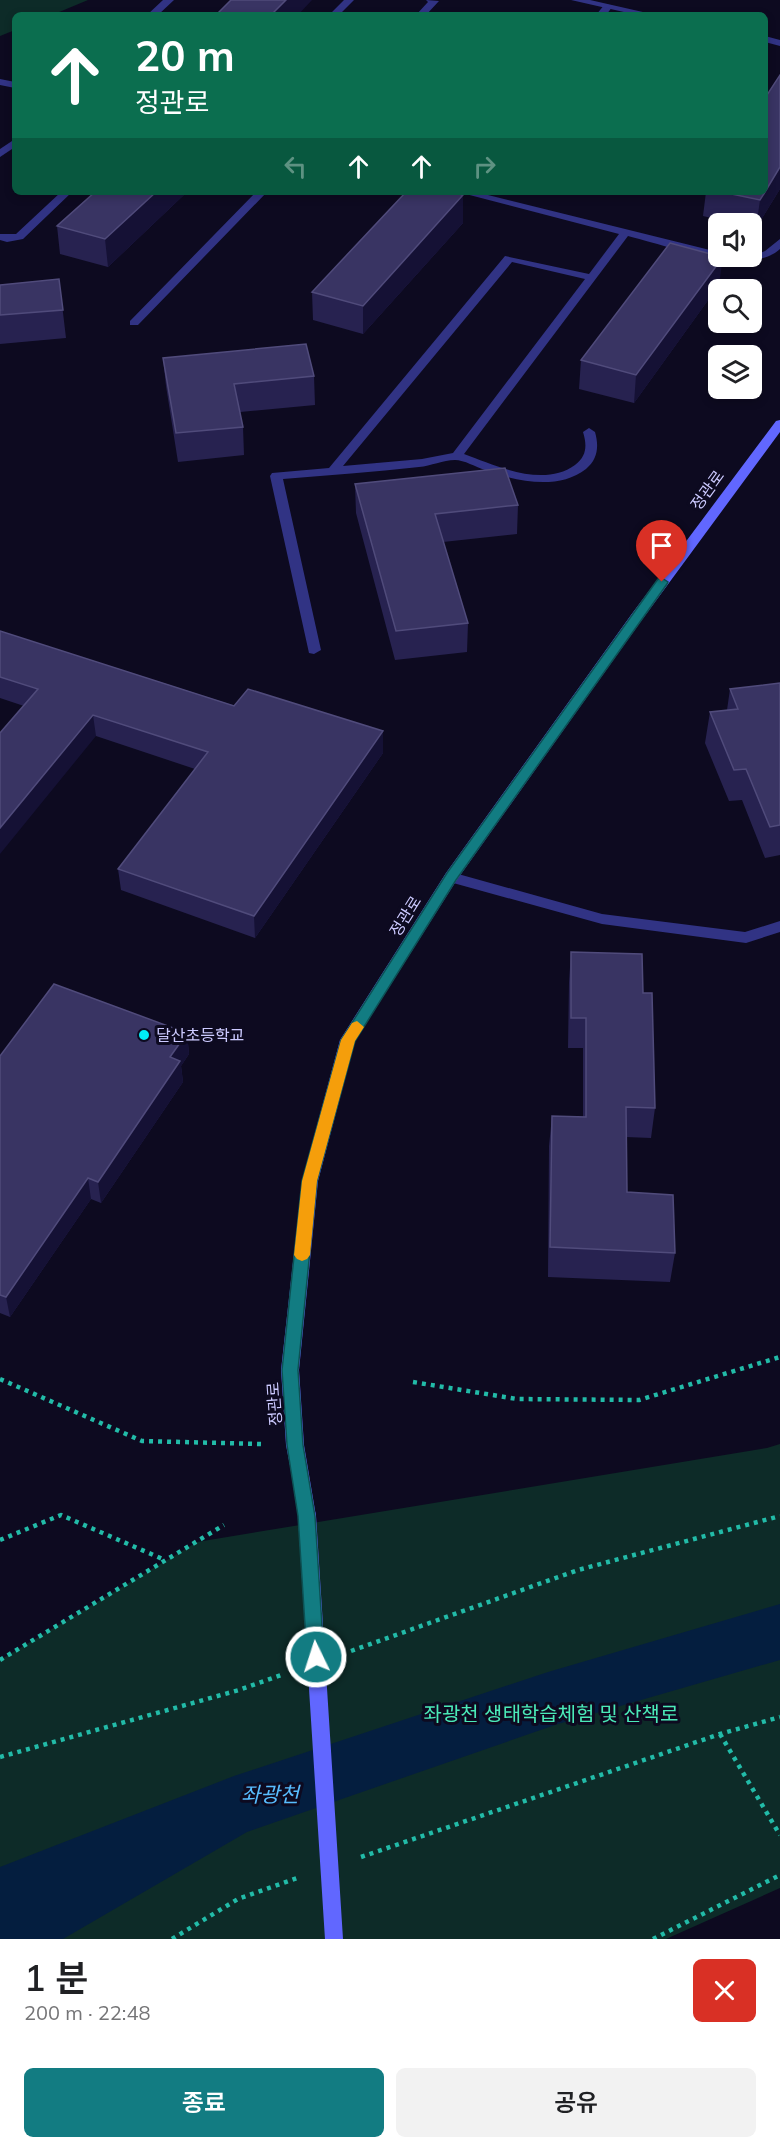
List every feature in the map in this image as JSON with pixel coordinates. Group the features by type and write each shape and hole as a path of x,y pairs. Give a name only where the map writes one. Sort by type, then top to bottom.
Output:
{"street":[{"path":"155,12 169,0"},
{"path":"337,12 349,0"},
{"path":"424,12 434,1 431,0"},
{"path":"576,0 637,12"},
{"path":"603,12 608,6"},
{"path":"0,154 12,144"},
{"path":"0,237 19,237 64,195"},
{"path":"134,323 259,195"},
{"path":"475,195 708,252"},
{"path":"457,456 626,232"},
{"path":"762,258 775,249 780,242"},
{"path":"333,471 508,258 592,278"},
{"name":"정관로","path":"334,1939 307,1516 295,1445 290,1370 310,1181 348,1040 451,877 643,608 780,424"},
{"path":"314,650 276,476 422,463 457,456 524,477 560,476 577,470 588,460 592,446 589,432"},
{"path":"451,877 602,919 746,939 780,926"}],"path":[{"path":"413,1382 517,1399 639,1400 780,1357"},
{"path":"0,1379 142,1441 295,1445"},
{"path":"0,1540 61,1515 166,1561"},
{"path":"341,1654 578,1570 780,1516"},
{"path":"0,1660 224,1525"},
{"path":"0,1757 239,1690 296,1670"},
{"path":"350,1861 720,1734 780,1717"},
{"path":"720,1734 780,1835"},
{"path":"653,1939 780,1875"},
{"path":"172,1939 238,1899 305,1876"}],"green space":[{"path":"0,0 88,0 59,12 12,12 12,31 0,36"},
{"name":"좌광천 생태학습체험 및 산책로","path":"780,1444 780,1888 666,1939 0,1939 0,1660 197,1542"}],"water":[{"name":"좌광천","path":"780,1604 780,1660 558,1724 247,1832 63,1939 0,1939 0,1867 234,1776 548,1672"}],"building":[{"path":"231,0 286,0 274,12 219,12"},
{"path":"780,75 780,167 768,187 768,93"},
{"path":"92,195 153,195 105,239 57,226"},
{"path":"403,195 463,195 363,306 312,292"},
{"path":"736,195 763,195 760,200"},
{"path":"670,243 708,253 708,267 716,267 636,375 581,360"},
{"path":"59,279 63,310 0,315 0,285"},
{"path":"306,344 314,376 234,384 243,427 176,433 163,358"},
{"path":"505,468 518,505 435,514 468,623 396,631 355,484"},
{"path":"0,631 234,706 248,689 383,731 254,916 118,869 208,752 93,715 0,828 0,733 38,689 0,677"},
{"path":"780,683 780,825 770,827 746,769 734,770 710,712 738,709 730,689"},
{"path":"571,952 642,954 643,993 652,993 655,1108 626,1107 627,1192 673,1195 675,1253 550,1247 552,1116 586,1117 586,1018 571,1018"},
{"path":"54,984 187,1033 170,1057 180,1061 98,1182 88,1178 6,1297 0,1295 0,1056"}],"slow traffic":[{"path":"302,1255 310,1181 348,1040 357,1027"}],"place":[{"name":"달산초등학교","path":"144,1035"}],"route":[{"path":"316,1657 307,1516 295,1445 290,1370 310,1181 348,1040 451,877 662,582"}]}
